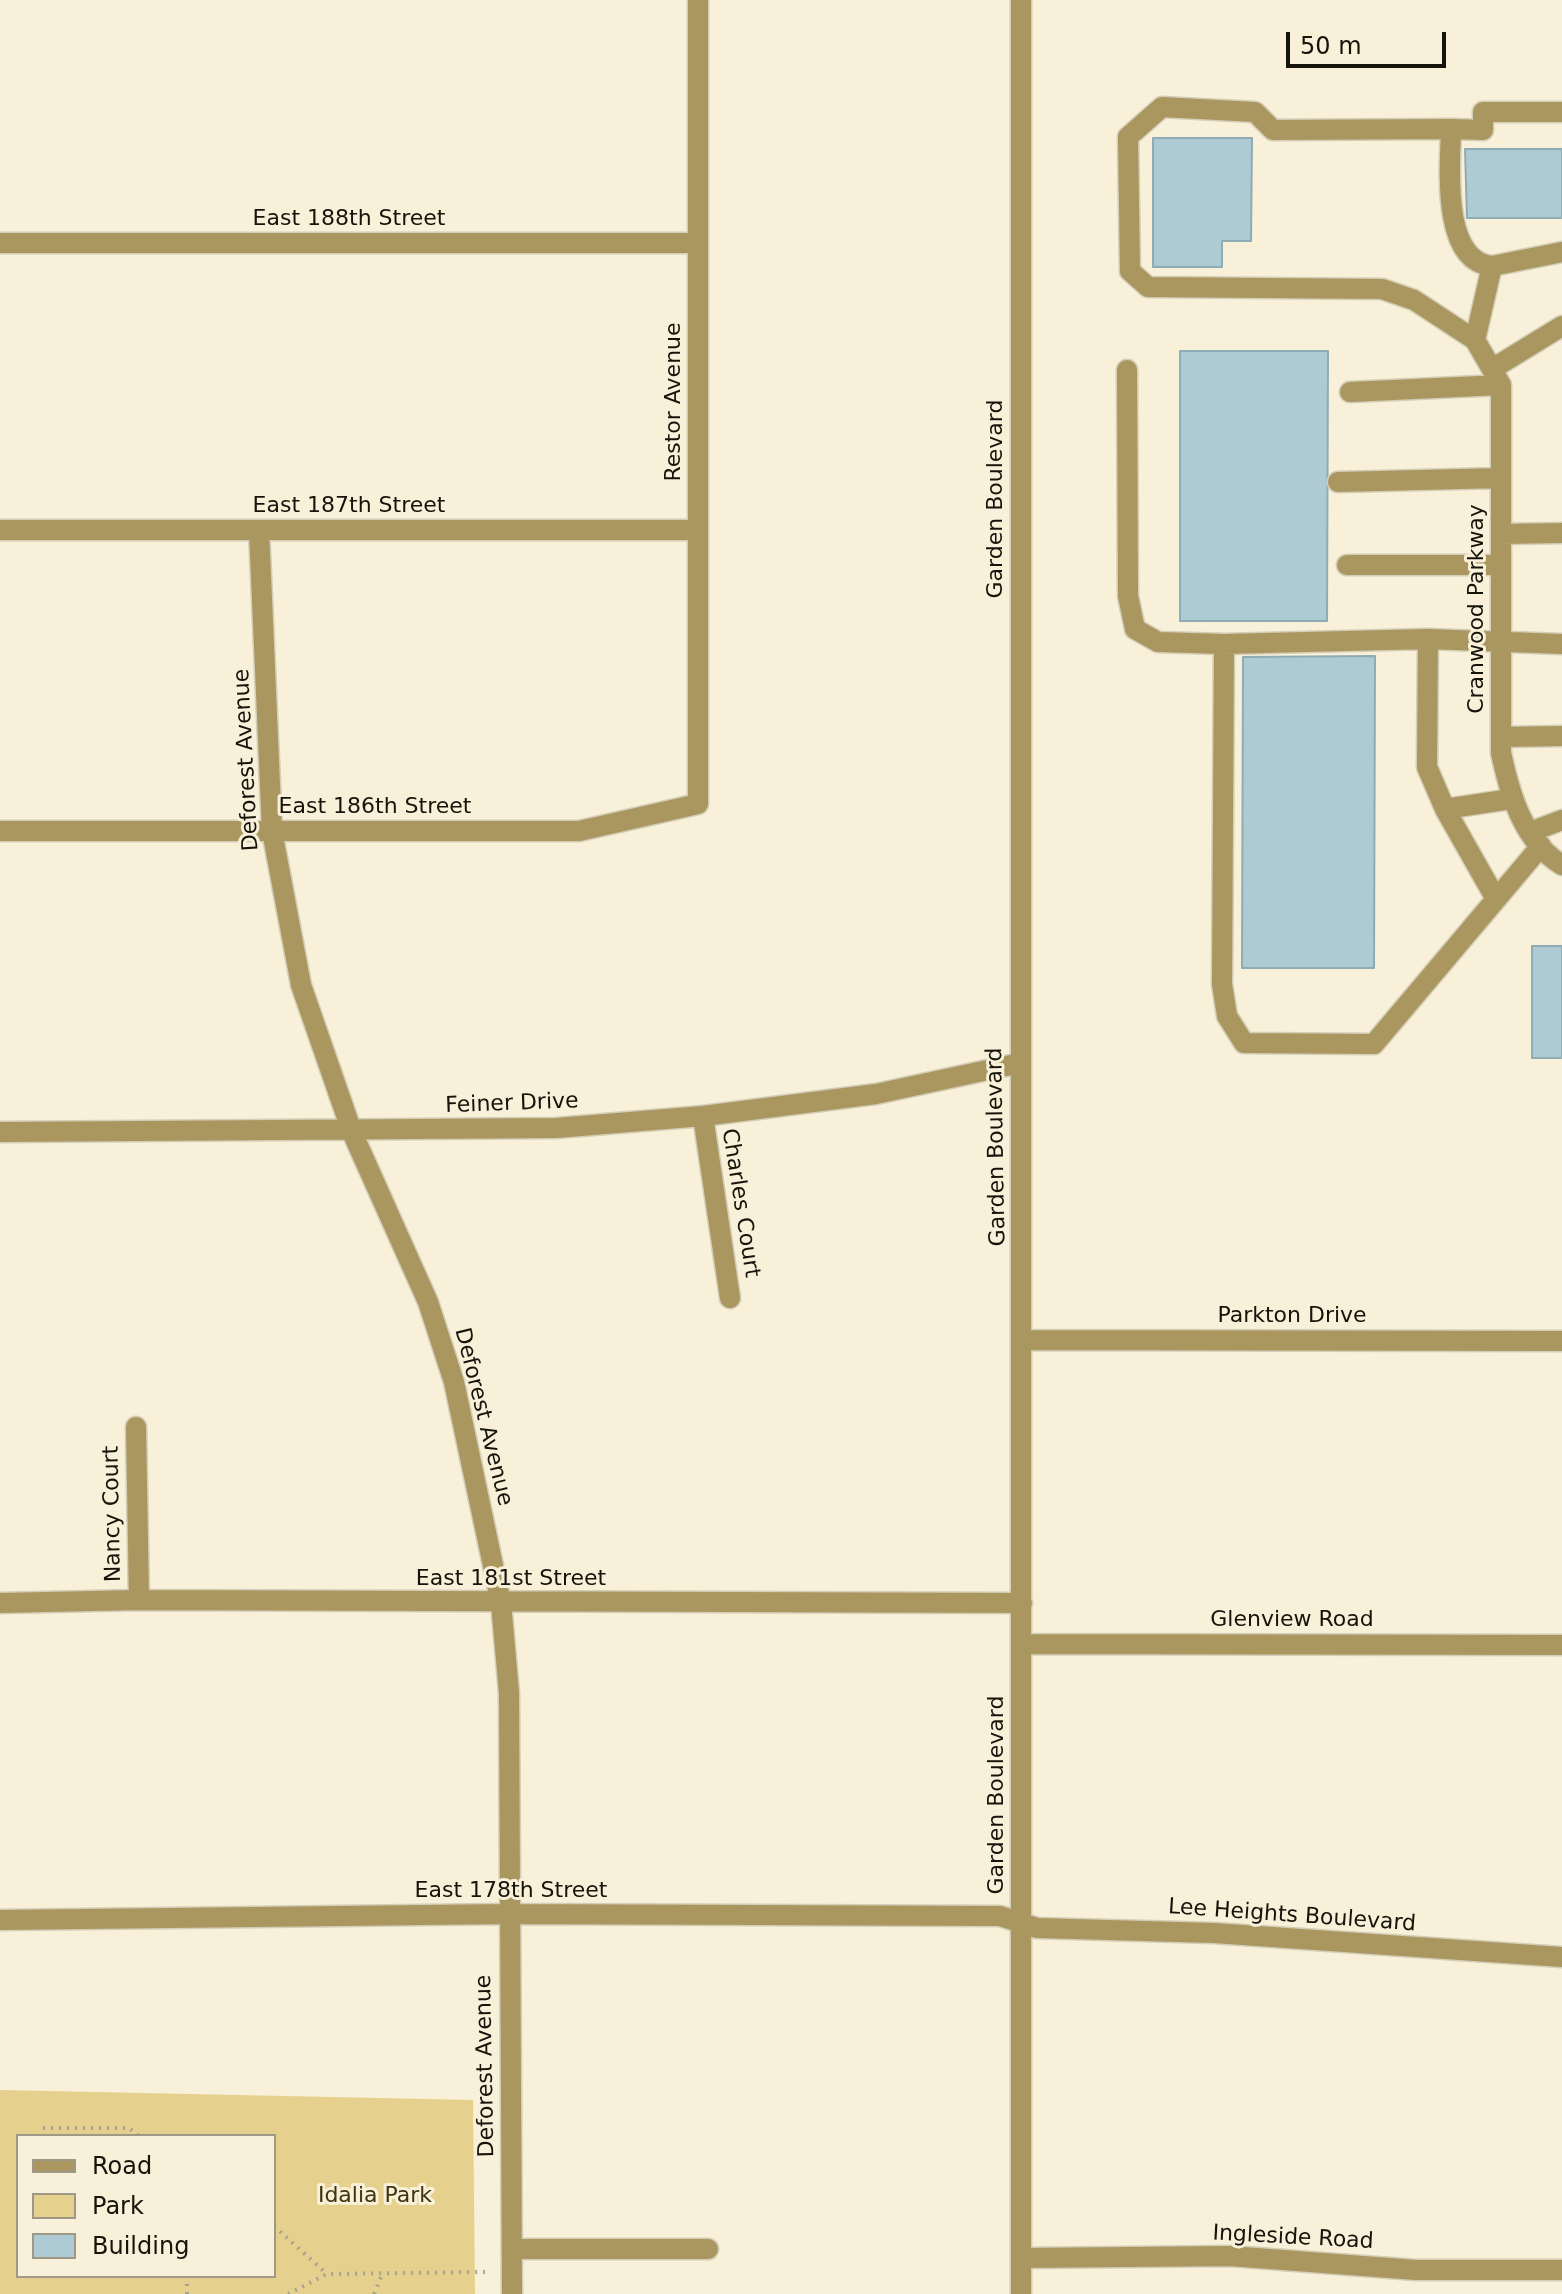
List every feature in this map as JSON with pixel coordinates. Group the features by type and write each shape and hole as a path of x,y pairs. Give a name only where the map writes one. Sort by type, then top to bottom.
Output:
{"street":[{"name":"Restor Avenue","path":"698,0 698,804"},
{"name":"Garden Boulevard","path":"1021,0 1021,2294"},
{"path":"1497,377 1475,340 1414,300 1382,289 1148,287 1130,271 1128,137 1162,107 1255,112 1273,130 1483,130 1483,112 1562,112"},
{"path":"1451,129 1450,177 1458,238 1471,258 1492,266 1562,252"},
{"name":"East 188th Street","path":"0,243 698,243"},
{"path":"1475,340 1492,266"},
{"path":"1350,392 1497,377 1562,326"},
{"path":"1127,370 1128,596 1135,629 1158,642 1224,644 1428,639 1562,644"},
{"name":"Cranwood Parkway","path":"1497,377 1501,478 1501,737 1511,799 1535,839 1562,865"},
{"path":"1338,482 1501,478"},
{"name":"East 187th Street","path":"0,530 698,530"},
{"name":"Deforest Avenue","path":"259,530 272,831 301,985 352,1132 428,1302 454,1382 501,1603 509,1693 512,2294"},
{"path":"1501,534 1562,533"},
{"path":"1347,565 1501,565"},
{"path":"1428,639 1427,767 1445,809 1496,899"},
{"path":"1224,644 1222,984 1227,1016 1244,1043 1374,1044 1496,899 1535,839 1562,820"},
{"path":"1501,737 1562,736"},
{"path":"1445,809 1511,799"},
{"name":"East 186th Street","path":"0,831 579,831 698,804"},
{"name":"Feiner Drive","path":"0,1132 352,1132 556,1128 703,1116 876,1094 1020,1063"},
{"name":"Charles Court","path":"703,1116 730,1298"},
{"name":"Parkton Drive","path":"1023,1340 1562,1341"},
{"name":"Nancy Court","path":"136,1427 139,1600"},
{"name":"East 181st Street","path":"0,1603 139,1600 1022,1603"},
{"name":"Glenview Road","path":"1022,1644 1562,1645"},
{"name":"East 178th Street","path":"0,1920 508,1914 1000,1916 1020,1923"},
{"name":"Lee Heights Boulevard","path":"1020,1923 1048,1929 1214,1933 1562,1957"},
{"path":"513,2249 708,2249"},
{"name":"Ingleside Road","path":"1022,2258 1230,2256 1416,2270 1562,2270"}],"path":[{"path":"43,2128 129,2128 136,2134"},
{"path":"276,2228 327,2274"},
{"path":"374,2294 383,2272"},
{"path":"288,2294 327,2274 485,2272"}],"green space":[{"name":"Idalia Park","path":"0,2090 473,2100 475,2294 0,2294"}],"building":[{"path":"1153,138 1252,138 1251,241 1222,241 1222,267 1153,267"},
{"path":"1465,149 1562,149 1562,218 1467,218"},
{"path":"1180,351 1328,351 1327,621 1180,621"},
{"path":"1375,656 1374,968 1242,968 1243,657"},
{"path":"1532,946 1562,946 1562,1058 1532,1058"}]}
